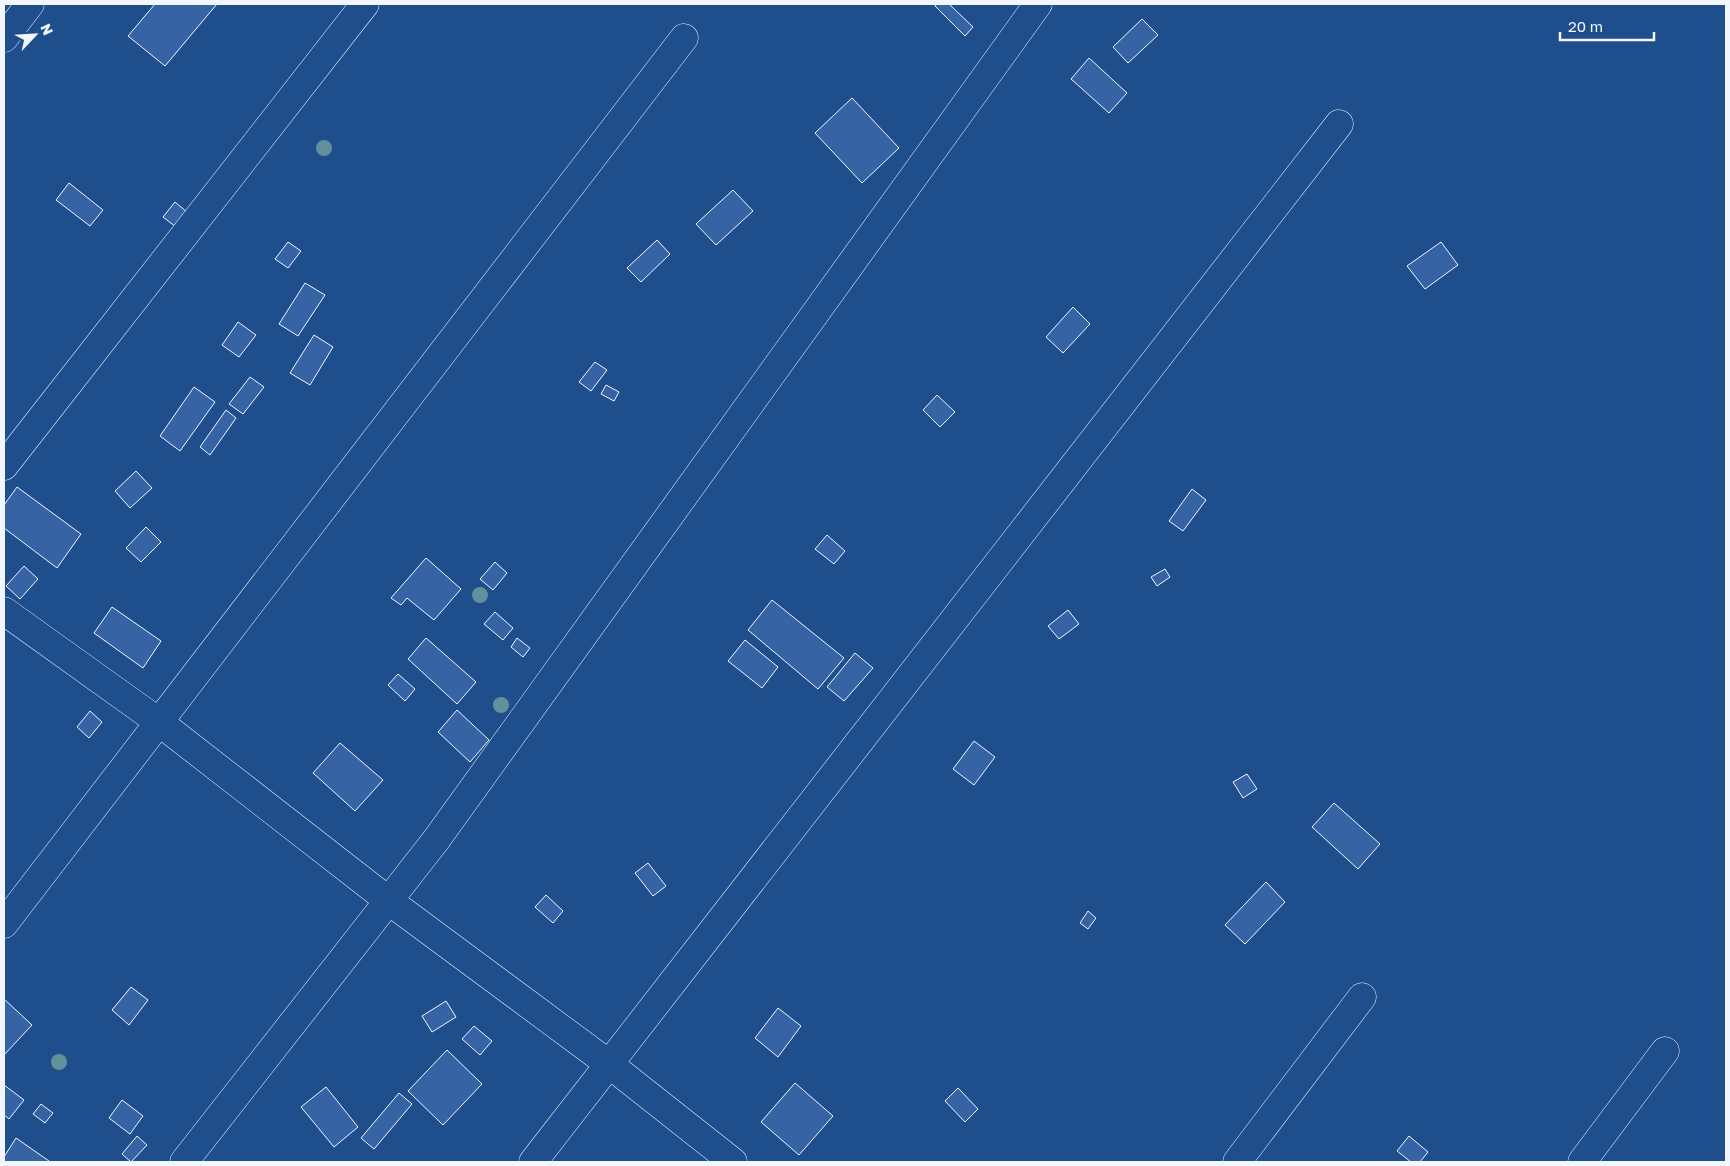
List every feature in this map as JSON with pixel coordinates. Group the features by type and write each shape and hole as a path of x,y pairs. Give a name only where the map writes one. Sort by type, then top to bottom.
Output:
{"street":[{"path":"4,38 30,4"},
{"path":"4,466 365,4"},
{"path":"184,1162 436,840 1038,4"},
{"path":"4,924 684,38"},
{"path":"533,1162 1339,124"},
{"path":"4,611 159,722 389,900 609,1064 733,1162"},
{"path":"1237,1162 1362,998"},
{"path":"1582,1162 1665,1051"}],"building":[{"path":"155,4 217,4 165,66 128,36"},
{"path":"936,4 949,4 973,27 965,36 935,6"},
{"path":"1142,19 1158,35 1128,63 1113,47"},
{"path":"1089,58 1127,93 1109,113 1071,79"},
{"path":"852,98 899,148 862,183 815,133"},
{"path":"69,183 103,210 90,226 56,200"},
{"path":"733,190 753,211 716,245 696,224"},
{"path":"175,202 187,212 176,227 163,217"},
{"path":"657,240 670,254 641,282 627,268"},
{"path":"288,242 301,251 288,268 275,259"},
{"path":"1441,242 1458,265 1425,289 1407,266"},
{"path":"305,283 325,295 298,336 279,324"},
{"path":"1073,307 1090,324 1063,353 1046,337"},
{"path":"238,322 256,335 239,357 222,345"},
{"path":"314,335 333,347 310,385 290,373"},
{"path":"595,362 607,370 591,391 579,382"},
{"path":"250,377 264,387 243,414 229,404"},
{"path":"606,385 619,392 614,401 601,394"},
{"path":"194,387 215,402 180,451 160,436"},
{"path":"937,395 955,412 940,427 923,410"},
{"path":"226,410 236,418 210,455 200,447"},
{"path":"136,471 152,488 130,508 115,491"},
{"path":"17,487 81,534 57,568 4,528 4,505"},
{"path":"1192,489 1206,500 1183,531 1169,521"},
{"path":"146,527 161,542 141,562 126,548"},
{"path":"827,535 845,551 834,564 815,549"},
{"path":"426,558 461,589 434,620 407,598 401,605 391,598"},
{"path":"495,562 507,573 493,590 480,579"},
{"path":"24,566 38,579 20,599 6,586"},
{"path":"1165,569 1170,577 1157,586 1151,577"},
{"path":"772,600 844,658 818,689 748,630"},
{"path":"112,607 161,641 143,668 94,633"},
{"path":"1068,610 1079,624 1059,639 1048,626"},
{"path":"495,612 513,628 503,640 484,624"},
{"path":"426,638 476,682 457,704 408,659"},
{"path":"517,638 530,648 523,657 511,647"},
{"path":"745,640 778,667 762,688 728,661"},
{"path":"855,653 873,668 844,701 827,687"},
{"path":"398,674 415,689 405,701 388,685"},
{"path":"457,710 489,740 470,762 438,732"},
{"path":"90,711 102,722 89,738 77,727"},
{"path":"974,741 995,757 974,785 953,769"},
{"path":"340,743 383,780 355,811 313,773"},
{"path":"1247,774 1257,789 1243,798 1233,782"},
{"path":"1334,803 1380,844 1358,869 1312,827"},
{"path":"648,863 666,886 653,896 635,873"},
{"path":"1266,882 1285,902 1245,944 1225,925"},
{"path":"546,895 563,911 553,923 535,907"},
{"path":"1088,911 1096,918 1088,929 1080,923"},
{"path":"131,987 148,1000 129,1025 112,1010"},
{"path":"4,999 32,1025 4,1055"},
{"path":"446,1001 456,1017 432,1032 422,1016"},
{"path":"778,1008 801,1026 778,1057 755,1038"},
{"path":"474,1026 492,1041 480,1055 462,1039"},
{"path":"447,1050 482,1084 443,1125 408,1091"},
{"path":"795,1083 833,1116 799,1155 761,1122"},
{"path":"4,1085 24,1100 9,1119 4,1115"},
{"path":"326,1087 358,1127 334,1147 301,1107"},
{"path":"958,1088 978,1109 965,1122 945,1101"},
{"path":"399,1093 412,1104 374,1149 361,1138"},
{"path":"122,1100 143,1116 130,1134 109,1118"},
{"path":"41,1104 53,1113 45,1123 33,1114"},
{"path":"137,1136 147,1145 131,1162 122,1154"},
{"path":"1409,1136 1428,1152 1420,1162 1411,1162 1397,1151"},
{"path":"16,1138 49,1161 4,1162 4,1157"}]}
